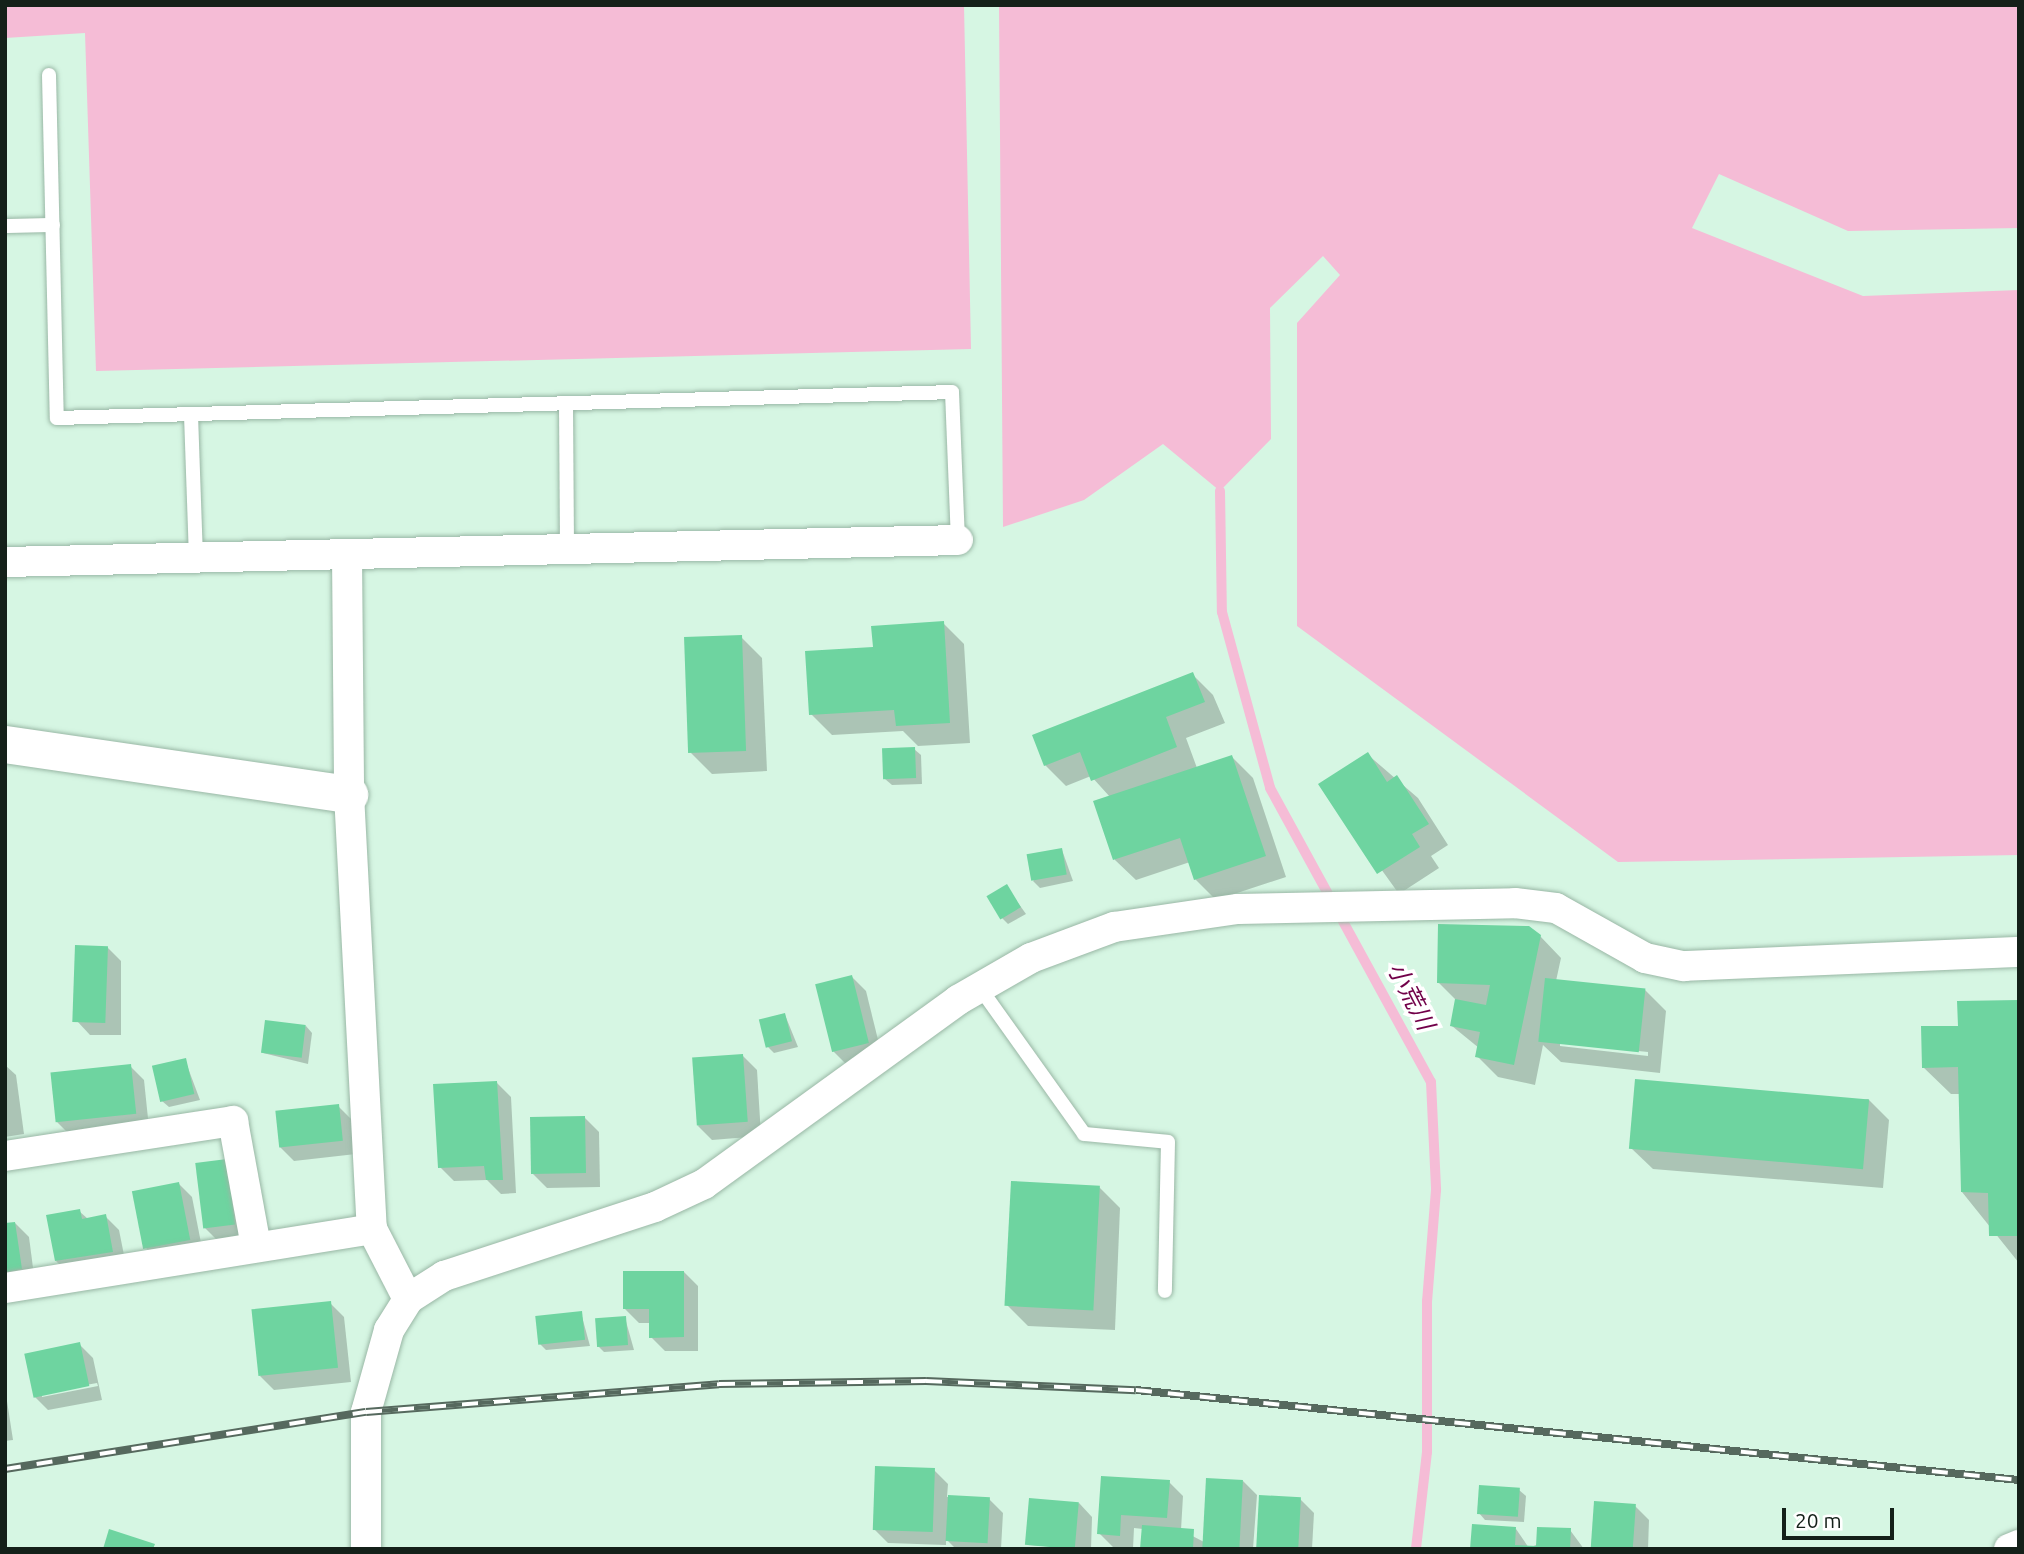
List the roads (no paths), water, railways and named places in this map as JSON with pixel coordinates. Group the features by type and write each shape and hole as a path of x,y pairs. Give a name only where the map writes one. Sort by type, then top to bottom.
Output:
{"street":[{"path":"5,562 958,540"},
{"path":"347,554 349,794 372,1229 408,1299"},
{"path":"5,744 349,794"},
{"path":"366,1549 366,1412 389,1330 408,1299 444,1276 655,1207 704,1184 980,988 1031,958 1114,927 1238,909 1515,902 1556,908 1645,958 1684,966 2019,952"},
{"path":"5,1156 233,1121 256,1246"},
{"path":"5,1288 372,1229"},
{"path":"2009,1549 2019,1545"}],"lane":[{"path":"49,75 57,418 952,392 958,540"},
{"path":"5,226 53,225"},
{"path":"566,404 567,549"},
{"path":"191,415 196,557"},
{"path":"980,988 1084,1134 1168,1142 1165,1291"}],"waterway":[{"name":"小荒川","path":"1220,491 1222,612 1270,788 1431,1082 1436,1190 1427,1301 1427,1452 1416,1549"}],"railway":[{"path":"5,1469 366,1412 719,1384 926,1381 1136,1390 2019,1480"}]}
